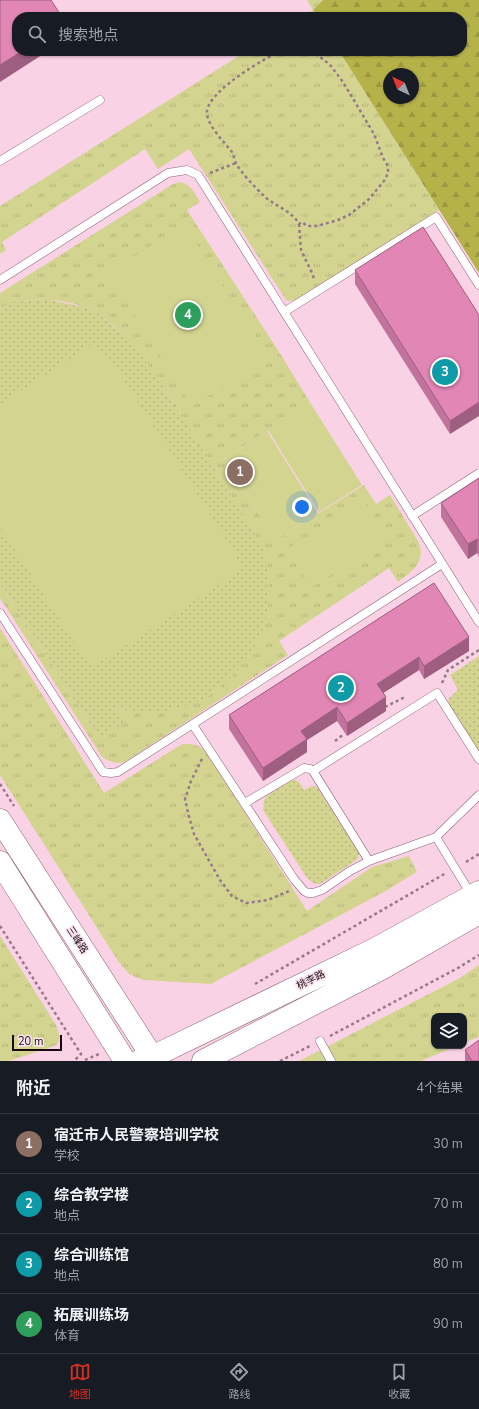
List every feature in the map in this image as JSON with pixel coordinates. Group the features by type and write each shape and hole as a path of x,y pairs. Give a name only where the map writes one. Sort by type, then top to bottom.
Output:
{"main road":[{"name":"三峰路","path":"0,820 148,1060"},
{"path":"0,862 121,1054"},
{"name":"桃李路","path":"148,1060 374,949 476,901"},
{"path":"203,1061 383,968 476,901"}],"lane":[{"path":"0,161 100,100"},
{"path":"0,280 168,173 187,170 198,175 479,622"},
{"path":"284,312 436,217 479,285"},
{"path":"412,516 479,473"},
{"path":"0,612 103,772 111,773 118,772 193,725 442,564"},
{"path":"313,771 437,693 479,759"},
{"path":"193,725 299,886 304,891 313,893 322,890 350,871 369,861 436,836 479,795"},
{"path":"245,803 304,768 310,768 369,861"},
{"path":"436,836 476,901"},
{"path":"320,1041 331,1061"}],"path":[{"path":"273,56 251,68 225,86 207,110 208,117 214,129 233,154 236,163 264,196 296,218 299,224 301,250 313,275 315,293"},
{"path":"299,224 302,222 307,226 317,226 349,215 369,199 384,181 388,173 388,166 383,158 374,134 331,66 318,56"},
{"path":"198,175 209,173 236,163"},
{"path":"437,693 448,670 479,650"},
{"path":"210,750 204,756 191,781 186,799 194,834 220,880 232,896 246,903 255,903 268,900 299,886"},
{"path":"249,987 479,854"},
{"path":"0,926 86,1060 121,1054"},
{"path":"280,1061 458,968 479,955"},
{"path":"74,1061 82,1054"}],"green space":[{"path":"307,0 323,0 313,10"},
{"path":"323,0 479,0 479,273 342,56 467,56 467,12 314,12 313,10"},
{"path":"239,56 342,56 439,210 296,300 290,301 286,300 189,149 158,169 145,149 2,242 6,250 0,254 0,206"},
{"path":"181,182 190,187 200,202 187,210 311,404 224,458 275,540 364,485 376,504 390,495 418,541 421,554 417,565 409,574 398,582 389,568 279,641 288,655 125,762 115,763 102,757 0,598 0,583 99,738 114,709 145,711 262,546 156,375 124,336 101,315 74,304 61,301 36,300 12,303 0,307 0,293 173,184"},
{"path":"184,224 269,357 192,406 108,273"},
{"path":"45,299 84,307 98,313 133,344 154,372 262,546 268,573 269,600 260,637 247,658 231,677 207,697 198,702 182,707 161,712 141,712 115,709 124,723 99,738 0,583 0,307 14,302"},
{"path":"93,344 110,358 235,553 241,570 96,665 81,653 0,527 0,404"},
{"path":"311,404 362,485 319,512 268,430"},
{"path":"267,431 318,513 275,540 224,458"},
{"path":"364,500 388,538 312,587 287,549"},
{"path":"0,628 104,793 182,744 194,745 205,750 307,911 372,867 409,856 417,872 382,893 211,984 143,980 129,974 118,961 0,775"},
{"path":"479,656 479,753 448,703 449,698 458,690 450,675"},
{"path":"292,780 299,782 304,790 312,786 317,787 359,853 358,858 355,861 320,884 315,884 307,878 263,810 264,800 267,796"},
{"path":"0,936 56,1025 60,1037 57,1045 9,1061 0,1061"},
{"path":"479,965 479,1037 467,1042 467,1013 431,1013 431,1049 450,1049 421,1061 299,1061 460,978"}],"building":[{"path":"0,0 51,0 59,12 12,12 12,56 14,56 0,65"},
{"path":"423,227 479,315 479,402 450,421 355,270"},
{"path":"479,478 479,542 477,539 468,544 441,503"},
{"path":"434,583 469,637 424,666 419,657 377,684 386,697 347,723 337,707 301,731 307,739 263,768 229,715"},
{"path":"479,1040 479,1061 472,1061 465,1050"}],"place":[{"name":"拓展训练场","path":"188,315"},
{"name":"综合训练馆","path":"445,372"},
{"name":"宿迁市人民警察培训学校","path":"240,472"},
{"name":"综合教学楼","path":"341,688"}]}
